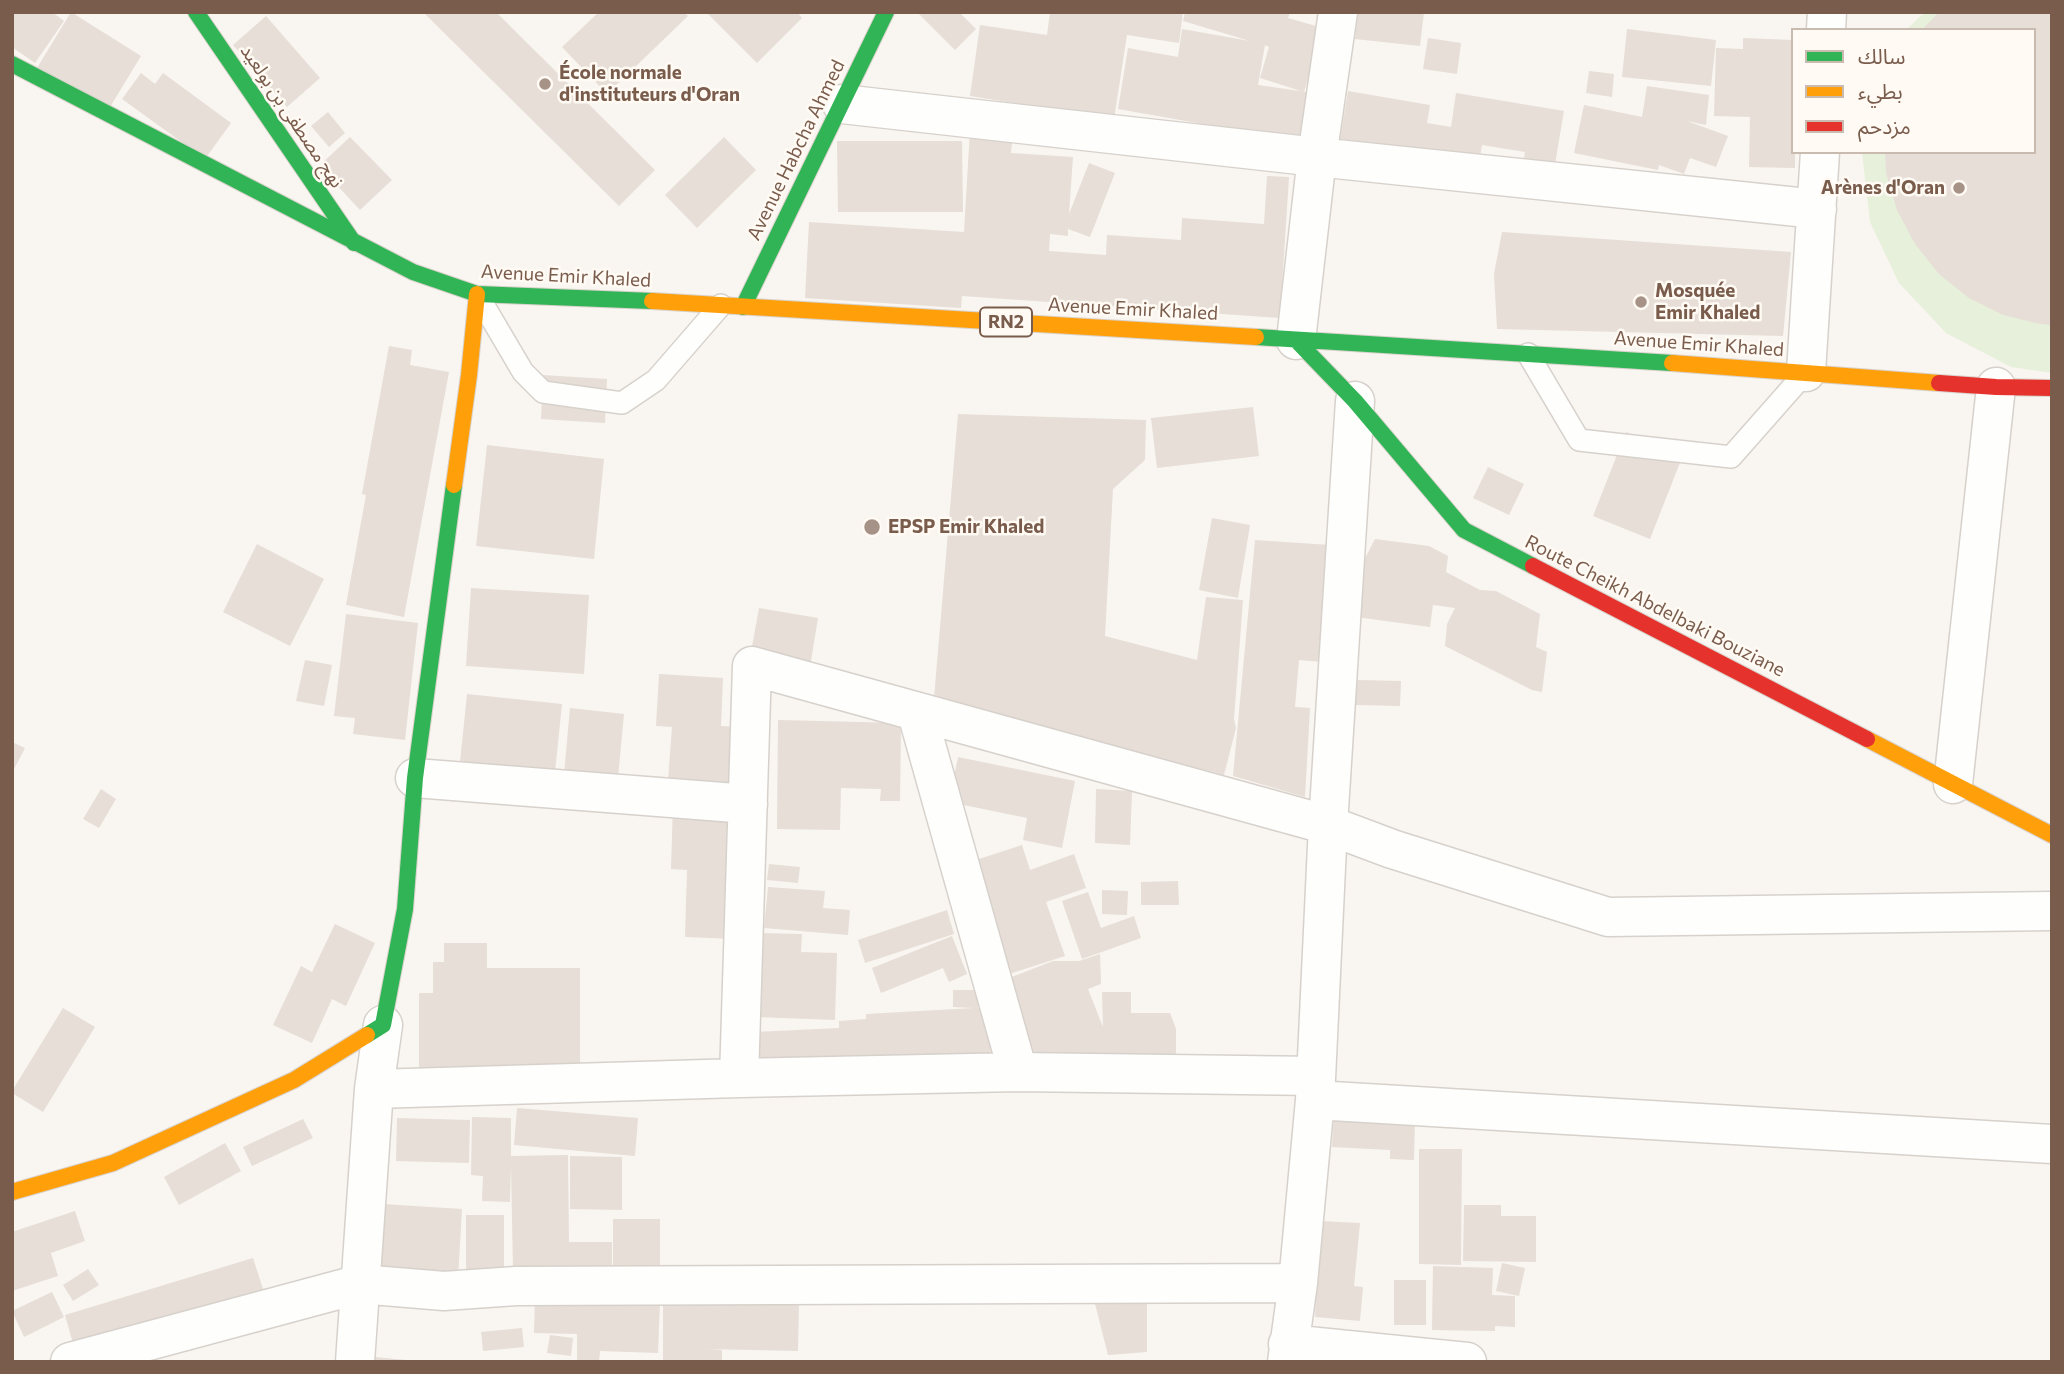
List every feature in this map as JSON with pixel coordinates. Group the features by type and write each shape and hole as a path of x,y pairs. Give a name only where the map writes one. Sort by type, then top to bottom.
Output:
{"street":[{"name":"نهج مصطفى بن بولعيد","path":"196,12 354,243"},
{"name":"Avenue Habcha Ahmed","path":"743,307 886,12"},
{"path":"1296,340 1317,157 1338,12"},
{"name":"Avenue Emir Khaled","path":"12,64 354,243 413,272 477,294 627,299 1528,354 1996,387 2052,388"},
{"path":"842,104 1817,209"},
{"path":"1806,372 1820,154"},
{"path":"355,1362 374,1089 405,909 415,778 469,375 477,294"},
{"name":"Route Cheikh Abdelbaki Bouziane","path":"1296,340 1355,401 1464,530 2052,835"},
{"path":"1953,784 1996,387"},
{"path":"1355,401 1328,825 1315,1088 1298,1283 1288,1353 1466,1362"},
{"path":"739,1078 752,666 1328,825 1392,849 1608,917 2052,911"},
{"path":"918,713 1018,1072"},
{"path":"415,778 748,804"},
{"path":"12,1192 113,1163 294,1080 383,1025"},
{"path":"374,1089 1018,1072 1315,1088 2052,1144"},
{"path":"70,1362 360,1284 443,1291 530,1286 1298,1283"}],"lane":[{"path":"477,294 523,372 535,386 543,392 622,403 656,380 721,305"},
{"path":"1528,354 1579,440 1731,457 1806,372"}],"green space":[{"name":"Arènes d'Oran","path":"1925,12 2052,12 2052,373 2011,367 1946,333 1899,283 1870,222 1862,154 2036,154 2036,28 1908,28"}],"building":[{"path":"12,12 52,12 64,21 35,63 12,47"},
{"path":"71,12 141,56 107,112 37,68"},
{"path":"423,12 496,12 655,170 619,206"},
{"path":"599,12 684,12 688,16 607,94 562,47"},
{"path":"706,12 797,12 802,18 757,63"},
{"path":"917,12 959,12 976,29 955,50"},
{"path":"1050,12 1183,12 1179,43 1127,35 1114,119 970,96 980,25 1047,35"},
{"path":"1185,12 1290,12 1288,18 1323,28 1304,92 1307,92 1299,141 1118,109 1128,48 1178,57 1182,29 1250,41 1183,21","holes":["1265,45 1269,47 1260,78 1302,91 1258,85"]},
{"path":"1358,12 1424,12 1420,46 1355,39"},
{"name":"Arènes d'Oran","path":"1939,12 2052,12 2052,325 2003,315 1969,298 1939,274 1915,244 1897,210 1886,173 1885,154 2036,154 2036,28 1924,28"},
{"path":"266,16 320,78 287,107 233,45"},
{"path":"1627,29 1716,40 1711,86 1622,77"},
{"path":"1428,38 1461,43 1457,74 1423,69"},
{"path":"1743,38 1791,40 1791,154 1795,154 1795,168 1749,167 1750,117 1714,116 1716,48 1743,49"},
{"path":"1589,71 1614,74 1612,97 1586,93"},
{"path":"141,73 155,84 163,73 231,123 205,159 122,99"},
{"path":"1647,86 1709,95 1706,125 1687,121 1728,136 1716,167 1690,158 1684,174 1659,165 1658,170 1574,153 1584,105 1642,117"},
{"path":"1348,91 1430,105 1427,123 1451,127 1456,93 1564,111 1554,170 1523,164 1525,152 1482,145 1479,162 1340,139"},
{"path":"328,112 345,133 329,147 311,126"},
{"path":"970,130 1013,133 1011,153 1073,157 1069,214 1089,163 1115,173 1090,237 1068,229 1068,236 1050,234 1049,251 1106,255 1107,235 1181,240 1182,218 1264,224 1267,176 1289,177 1280,318 962,296 961,308 805,298 809,222 964,232"},
{"path":"350,137 392,180 360,210 319,166"},
{"path":"724,137 756,170 697,228 665,195"},
{"path":"837,141 962,141 963,212 838,212"},
{"name":"Mosquée Emir Khaled","path":"1502,232 1791,252 1783,336 1497,329 1494,274"},
{"path":"389,346 412,350 410,365 449,372 404,617 346,605 366,495 362,494"},
{"path":"543,375 607,379 605,423 541,419"},
{"path":"1253,407 1259,456 1157,468 1151,418"},
{"path":"958,414 1146,420 1145,460 1113,489 1105,636 1197,660 1206,597 1243,600 1234,719 1236,728 1224,775 934,698"},
{"path":"1626,432 1683,455 1650,539 1593,516"},
{"path":"487,445 604,459 594,559 476,546"},
{"path":"1488,467 1524,484 1509,515 1473,498"},
{"path":"1212,518 1250,525 1238,598 1199,590"},
{"path":"1375,539 1429,546 1448,556 1446,572 1480,590 1496,591 1540,614 1536,647 1547,652 1542,692 1532,690 1445,646 1447,624 1455,608 1433,605 1430,627 1356,617 1363,562"},
{"path":"1255,540 1330,545 1322,662 1299,660 1295,707 1310,708 1305,797 1233,776"},
{"path":"257,544 324,579 290,646 223,612"},
{"path":"471,588 589,595 584,674 466,666"},
{"path":"759,608 818,618 808,679 748,669"},
{"path":"346,614 418,623 405,740 353,734 355,718 334,716"},
{"path":"305,660 332,665 324,706 296,701"},
{"path":"659,674 723,678 721,726 738,727 734,785 668,780 672,727 656,726"},
{"path":"1356,680 1401,681 1400,706 1356,705"},
{"path":"467,694 562,704 555,772 460,762"},
{"path":"570,708 624,714 618,778 564,774"},
{"path":"778,720 901,723 900,801 880,801 881,789 841,788 840,830 777,829"},
{"path":"12,742 25,748 12,773"},
{"path":"958,757 1075,781 1062,848 1023,840 1027,818 949,802"},
{"path":"101,789 116,799 99,828 83,819"},
{"path":"1096,789 1132,791 1130,845 1095,843"},
{"path":"673,804 738,807 734,939 685,937 687,870 671,869"},
{"path":"1022,845 1030,870 1074,854 1086,888 1046,902 1065,956 1006,975 967,863"},
{"path":"769,864 800,867 798,883 767,880"},
{"path":"1178,881 1179,905 1141,905 1141,882"},
{"path":"768,887 825,891 823,908 850,910 848,935 764,928"},
{"path":"1102,890 1128,891 1127,915 1102,914"},
{"path":"1088,892 1101,928 1134,916 1141,938 1082,959 1062,901"},
{"path":"947,910 954,934 865,963 858,940"},
{"path":"335,924 375,943 346,1006 332,999 312,1043 273,1025 301,966 312,972"},
{"path":"759,933 802,934 801,952 837,953 835,1020 756,1017"},
{"path":"952,936 967,974 949,982 943,968 881,993 872,968"},
{"path":"444,943 487,943 487,968 580,968 580,1075 419,1074 419,993 433,993 433,962 444,962"},
{"path":"1100,954 1101,984 1088,989 1103,1027 1102,992 1131,992 1131,1013 1170,1013 1176,1029 1176,1056 1031,1065 999,982 1053,961 1079,961"},
{"path":"953,990 978,990 978,1008 988,1007 991,1059 757,1071 755,1032 839,1028 839,1021 866,1019 866,1014 974,1008 953,1007"},
{"path":"63,1008 95,1027 43,1112 12,1091"},
{"path":"517,1108 638,1118 635,1156 514,1145"},
{"path":"1334,1113 1415,1117 1414,1160 1390,1159 1390,1150 1332,1147"},
{"path":"472,1117 511,1118 511,1156 568,1155 569,1242 612,1242 612,1270 513,1271 511,1163 510,1202 482,1201 483,1176 471,1175"},
{"path":"397,1118 470,1120 469,1163 396,1161"},
{"path":"303,1119 313,1138 252,1166 243,1147"},
{"path":"225,1143 241,1171 179,1205 164,1177"},
{"path":"1419,1149 1462,1149 1461,1265 1419,1264"},
{"path":"570,1156 622,1157 622,1210 570,1209"},
{"path":"383,1204 462,1209 458,1279 379,1274"},
{"path":"1464,1205 1501,1205 1501,1216 1536,1216 1536,1262 1463,1261"},
{"path":"75,1211 85,1241 51,1253 58,1276 12,1291 12,1232"},
{"path":"466,1215 504,1215 504,1279 466,1279"},
{"path":"613,1219 660,1219 660,1273 613,1273"},
{"path":"1320,1221 1360,1223 1354,1286 1363,1287 1360,1321 1315,1317"},
{"path":"253,1258 263,1289 74,1347 65,1315"},
{"path":"1502,1263 1525,1268 1519,1296 1496,1291"},
{"path":"1433,1266 1493,1268 1492,1295 1515,1296 1515,1327 1495,1326 1495,1331 1432,1330"},
{"path":"88,1269 99,1285 73,1301 63,1285"},
{"path":"1089,1280 1147,1281 1147,1352 1108,1355"},
{"path":"1394,1280 1426,1280 1426,1325 1394,1325"},
{"path":"52,1292 64,1317 24,1337 12,1311"},
{"path":"535,1298 660,1302 658,1353 600,1351 599,1362 577,1362 577,1334 534,1333"},
{"path":"663,1300 799,1303 798,1351 705,1349 722,1350 722,1362 663,1362"},
{"path":"522,1328 524,1347 483,1351 481,1332"},
{"path":"550,1335 573,1338 571,1356 547,1353"},
{"path":"375,1357 406,1360 406,1362 375,1362"}],"traffic: fast":[{"path":"196,12 354,243"},
{"path":"743,307 886,12"},
{"path":"12,64 413,272 477,294 652,301"},
{"path":"1256,337 1672,363"},
{"path":"1296,340 1355,401 1464,530 1533,566"},
{"path":"367,1035 383,1025 405,909 415,778 454,485"}],"traffic: slow":[{"path":"454,485 477,294"},
{"path":"652,301 1256,337"},
{"path":"1672,363 1939,383"},
{"path":"1867,739 2052,835"},
{"path":"12,1192 113,1163 294,1080 367,1035"}],"traffic: jam":[{"path":"1939,383 2052,388"},
{"path":"1533,566 1867,739"}],"place":[{"name":"École normale d'instituteurs d'Oran","path":"545,84"},
{"name":"Arènes d'Oran","path":"1959,188"},
{"name":"Mosquée Emir Khaled","path":"1641,302"},
{"name":"EPSP Emir Khaled","path":"872,527"}]}
